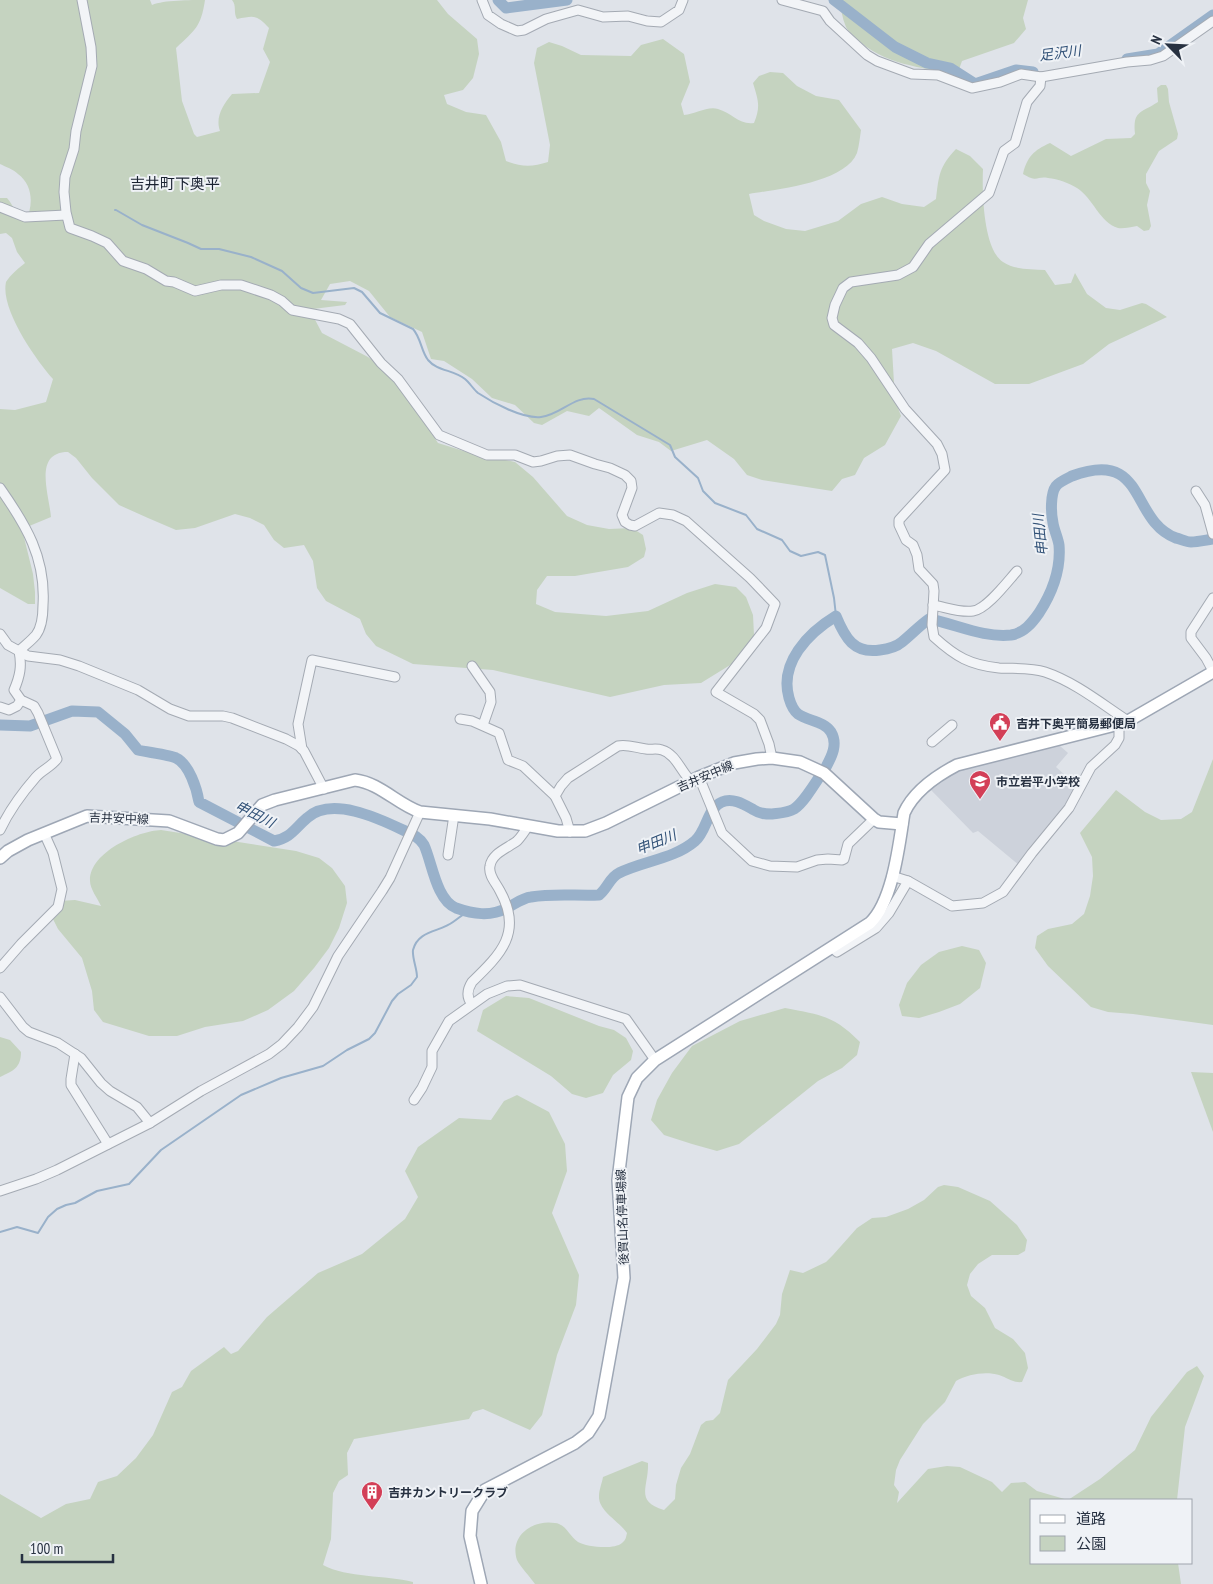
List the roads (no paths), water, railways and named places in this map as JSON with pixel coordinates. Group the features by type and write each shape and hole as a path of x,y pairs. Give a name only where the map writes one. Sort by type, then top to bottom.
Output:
{"main road":[{"path":"874,819 879,822 902,824 904,813 912,798 945,771 957,765 1124,722 1213,672"},
{"name":"吉井安中線","path":"3,851 87,816 169,821 224,840 232,837 262,805 355,780 365,781 410,808 418,816 454,815 570,832 585,831 606,823 695,779 734,763 772,758 800,762 824,773 874,819"},
{"name":"後賀山名停車場線","path":"481,1584 470,1536 472,1511 485,1490 575,1443 588,1433 599,1416 624,1278 618,1180 628,1097 637,1078 655,1060 870,923 877,916 887,897 902,824"}],"street":[{"path":"82,0 88,28 92,66 76,131 74,149 65,177 66,215 70,228 107,243 124,261 146,269 166,281 195,290 222,285 241,285 271,295 282,301 292,310 338,319 350,324 381,363 398,379 439,435 487,455 515,455 533,462 570,454 625,475 632,488 622,515 625,522 630,525 635,526 659,513 673,515 686,521 750,578 775,604 766,628 716,692 754,714 760,720 772,758"},
{"path":"482,0 488,15 501,24 517,31 524,30 546,19 578,10 603,17 628,16 647,21 661,22 679,10 683,0"},
{"path":"782,0 823,11 830,21 866,55 877,61 912,74 938,75 972,88 1000,82 1021,74 1041,77 1127,62 1150,60 1163,56 1213,21"},
{"path":"892,876 908,881 952,906 983,903 1003,892 1069,808 1091,767 1115,745 1124,722 1068,682 1045,672 1029,669 998,668 967,662 934,637 932,620 934,591 932,584 919,569 915,550 906,540 899,525 899,520 945,470 942,454 937,444 905,409 871,358 858,343 834,325 832,318 834,305 843,288 851,282 898,275 913,267 929,244 989,192 1004,151 1015,143 1027,102 1040,86 1041,77"},
{"path":"0,207 25,217 66,215"},
{"path":"0,488 17,513 31,539 43,573 44,589 41,624 36,634 19,651"},
{"path":"1196,491 1204,504 1213,534"},
{"path":"933,605 963,611 974,611 982,608 1017,571"},
{"path":"1213,598 1191,632 1191,638 1206,658 1213,672"},
{"path":"0,634 8,645 28,656 60,660 79,666 138,690 170,709 189,716 223,716 232,718 294,742 302,749"},
{"path":"0,830 14,805 37,776 57,759 34,706 21,700 14,690 20,677 21,662 19,651"},
{"path":"324,789 302,749 298,724 312,660 395,677"},
{"path":"472,666 490,692 490,702 483,725"},
{"path":"0,707 9,710 17,706 21,700"},
{"path":"460,719 483,725 501,735 508,760 523,766 555,796 566,818 570,832"},
{"path":"932,742 952,725"},
{"path":"555,796 568,778 618,746 625,745 648,750 661,750 674,758 685,775 695,779 710,804 726,838 752,861 770,866 798,867 817,860 842,860 848,844 874,819"},
{"path":"448,855 454,815"},
{"path":"0,1191 36,1179 150,1123 201,1091 269,1054 291,1035 313,1007 338,956 382,891 418,816"},
{"path":"472,1004 467,995 472,982 493,962 511,929 507,908 490,873 490,867 497,854 516,841 528,826"},
{"path":"0,968 58,907 62,889 53,853 44,833"},
{"path":"832,947 837,952 876,928 889,913 908,881"},
{"path":"414,1100 432,1067 432,1051 445,1026 482,997 507,986 520,985 626,1019 655,1060"},
{"path":"0,997 23,1027 29,1032 58,1043 75,1054 87,1065 101,1083 137,1107 150,1123"},
{"path":"75,1054 71,1085 108,1144"}],"waterway":[{"name":"足沢川","path":"498,0 506,8 567,0"},
{"name":"足沢川","path":"834,0 895,47 927,63 950,68 975,84 1016,70 1033,72"},
{"name":"足沢川","path":"1127,59 1158,54 1213,15"},
{"path":"115,210 142,225 201,249 219,249 251,257 282,271 301,288 313,293 354,288 362,292 380,313 413,329 428,360 432,364 461,376 478,393 508,409 526,416 541,417 555,413 574,402 594,399 670,445 675,457 698,478 703,491 715,503 746,515 757,529 782,540 790,551 801,556 818,552 825,555 836,616"},
{"name":"申田川","path":"0,725 30,726 72,711 98,712 125,734 138,750 169,756 181,761 192,777 199,802 274,841 285,838 307,818 317,812 329,809 355,811 381,820 420,840 427,852 439,889 449,904 469,912 488,914 501,911 531,897 599,895 613,877 619,873 678,852 695,841 702,832 713,809 722,802 735,801 765,814 783,813 798,806 826,767 834,745 833,736 828,728 798,714 792,707 789,698 788,673 792,661 806,640 836,616 843,631 852,643 857,647 871,651 892,648 929,619 990,634 1011,635 1024,630 1039,613 1055,580 1059,563 1059,545 1052,519 1052,499 1056,486 1066,479 1096,470 1113,471 1125,479 1150,517 1161,529 1187,542 1213,539"},
{"path":"0,1232 17,1227 38,1233 48,1217 57,1209 75,1203 97,1191 129,1184 161,1150 241,1095 281,1078 323,1066 347,1050 369,1039 375,1033 392,1001 411,985 417,977 413,953 416,943 424,935 448,925 469,911"}],"place":[{"name":"吉井下奥平簡易郵便局","path":"1000,742"},
{"name":"市立岩平小学校","path":"980,800"},
{"name":"吉井カントリークラブ","path":"372,1511"}],"district":[{"name":"吉井町下奥平","path":"175,183"}]}
